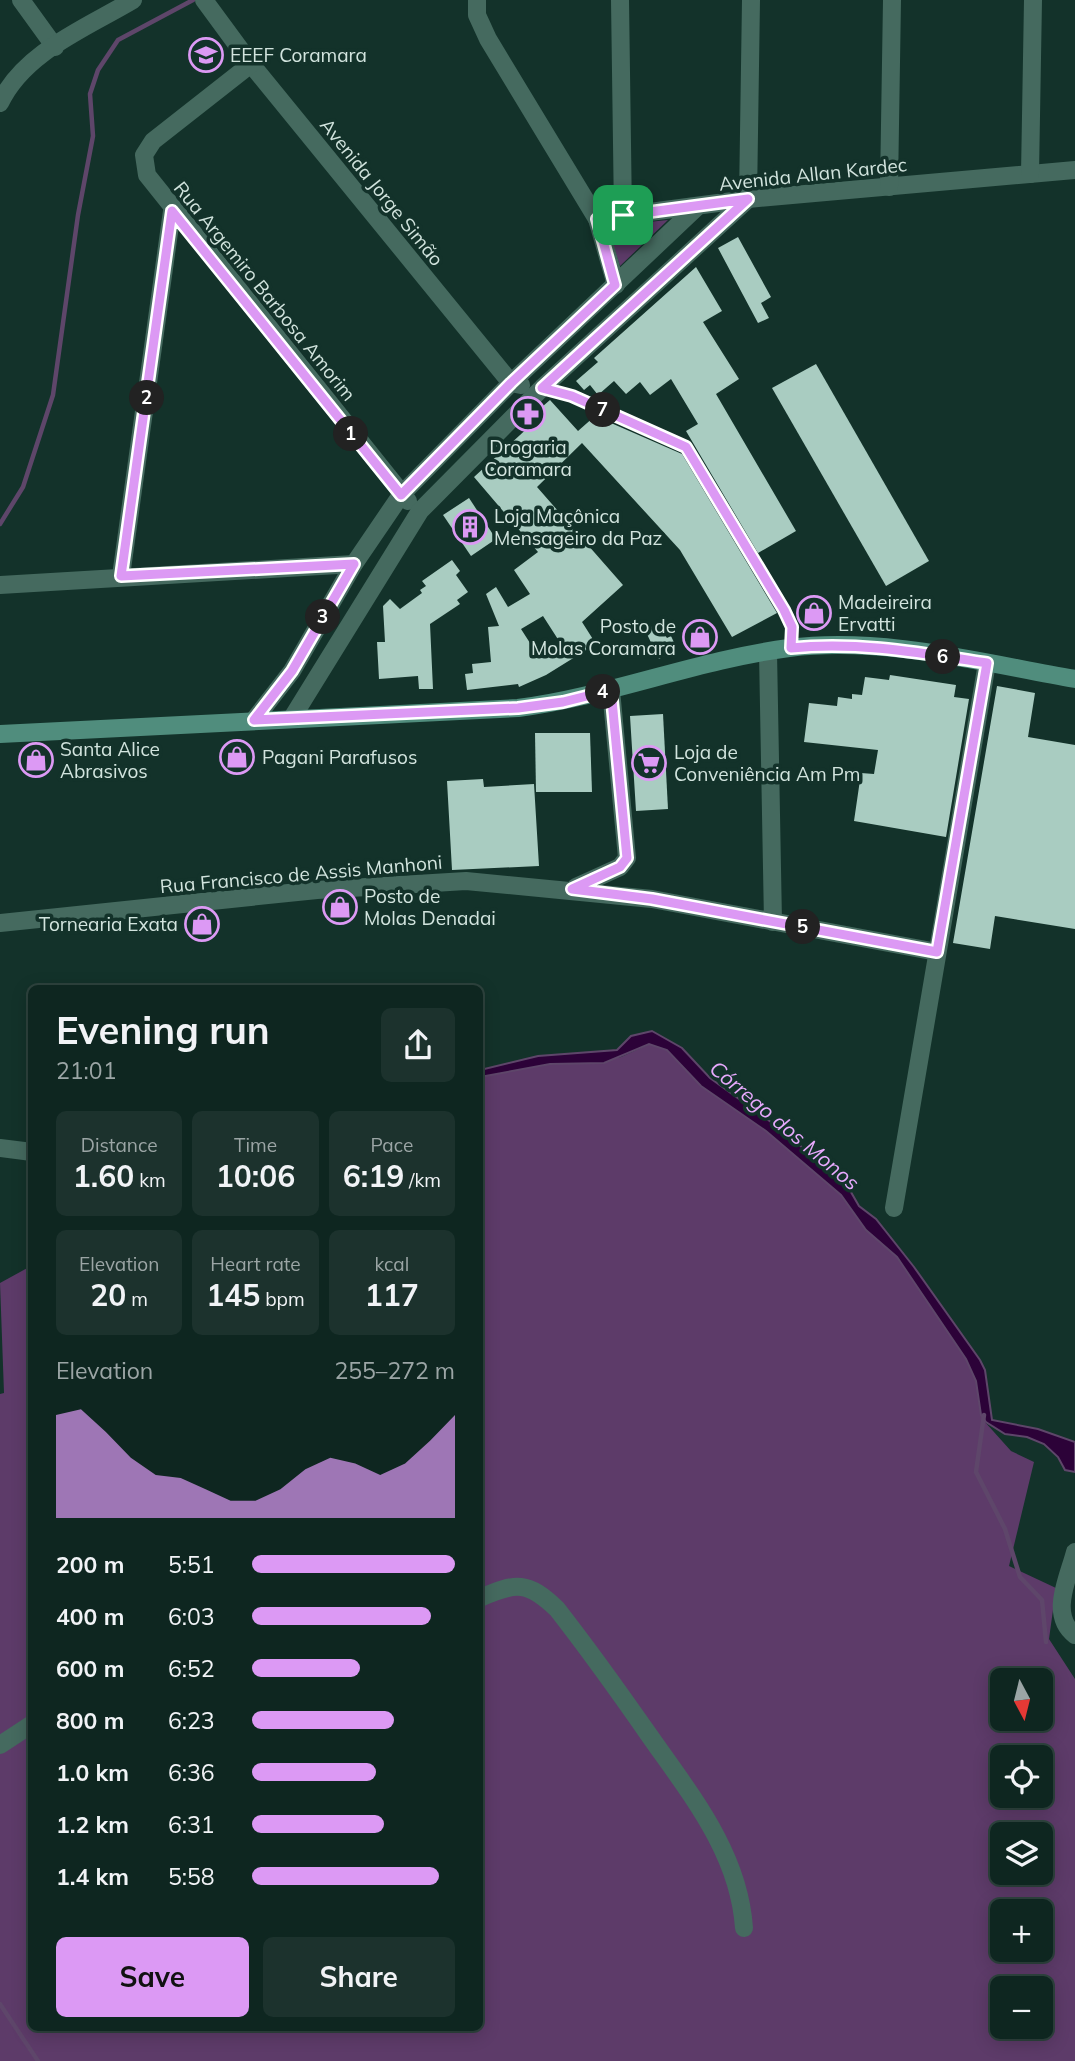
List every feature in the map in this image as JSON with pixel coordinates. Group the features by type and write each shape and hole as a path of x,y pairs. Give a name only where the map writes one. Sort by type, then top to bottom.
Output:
{"main road":[{"path":"0,734 518,708 563,702 791,648 842,646 890,649 1075,679"}],"street":[{"path":"21,0 55,47"},
{"path":"0,103 6,90 28,64 133,0"},
{"path":"477,0 477,15 488,39 597,219 615,285"},
{"path":"620,0 623,215"},
{"path":"292,718 420,512 542,388 748,199 751,0"},
{"path":"888,187 891,0"},
{"path":"1030,174 1033,0"},
{"name":"Avenida Jorge Simão","path":"205,1 251,64 511,383"},
{"name":"Rua Argemiro Barbosa Amorim","path":"251,64 153,141 144,155 147,175 172,211 401,495 420,512"},
{"name":"Avenida Allan Kardec","path":"597,219 748,199 1075,170"},
{"path":"254,720 292,671 354,564 401,495 511,383 698,207"},
{"path":"121,576 172,211"},
{"path":"574,325 591,342"},
{"path":"511,383 542,388"},
{"path":"0,585 354,564"},
{"path":"768,652 773,922"},
{"path":"894,1208 987,663"},
{"path":"572,889 620,867 627,858 611,690"},
{"name":"Rua Francisco de Assis Manhoni","path":"0,923 317,890 466,881 572,889 652,899 937,952"},
{"path":"0,1148 28,1152"},
{"path":"1075,1552 1060,1609 1063,1623 1075,1635"},
{"path":"483,1597 522,1586 541,1594 558,1609 704,1812 730,1862 742,1902 744,1928"},
{"path":"0,1745 28,1727"}],"lane":[{"path":"542,388 572,396 686,447 784,610 792,627 791,648"}],"shaded area":[{"path":"668,220 620,266 607,226"},
{"path":"652,1031 682,1048 710,1078 782,1130 848,1187 859,1206 876,1219 914,1267 980,1360 985,1370 992,1420 1038,1429 1075,1442 1075,1472 1065,1470 1058,1457 1044,1444 1027,1437 1005,1434 986,1422 981,1415 976,1381 966,1359 897,1257 866,1230 841,1195 766,1131 701,1086 667,1050 649,1044 604,1063 550,1064 483,1076 483,1069 538,1056 617,1050 631,1036"},
{"path":"650,1044 667,1050 701,1086 766,1131 841,1195 866,1230 897,1257 966,1359 976,1381 981,1415 985,1422 1011,1451 1034,1462 1009,1566 1056,1588 1049,1639 1075,1679 1075,2061 0,2061 0,1394 4,1393 0,1283 28,1268 28,2031 483,2031 483,1076 550,1064 590,1064 621,1057"}],"building":[{"path":"738,237 771,297 761,303 769,318 758,323 718,248"},
{"path":"696,267 722,311 703,322 739,379 716,394 796,531 758,553 686,431 698,424 671,379 650,395 640,382 626,394 614,381 598,395 590,385 584,390 576,381 598,362 594,358"},
{"path":"816,364 929,561 886,586 772,388"},
{"path":"550,400 578,431 595,416 682,454 777,613 732,637 680,550 582,443 537,487 623,585 582,622 596,644 546,675 519,687 518,684 467,690 465,674 473,673 472,664 491,662 488,627 499,626 486,594 496,587 508,607 530,594 514,570 538,552 474,477 532,424 528,419","holes":["543,616 561,644 539,657 521,629"]},
{"name":"Loja Maçônica Mensageiro da Paz","path":"469,498 496,539 471,556 443,515"},
{"path":"452,560 460,571 456,575 468,592 457,600 460,604 430,624 433,689 419,689 418,676 379,679 377,642 385,642 383,606 390,599 400,609 422,593 420,590 426,586 422,581"},
{"path":"657,624 667,638 671,636 677,649 659,659 645,630"},
{"path":"890,675 956,685 954,697 969,699 946,837 854,821 861,773 874,774 878,750 804,742 809,703 837,706 838,697 852,699 852,694 862,695 865,677 889,680"},
{"path":"997,686 1035,693 1028,737 1075,745 1075,929 995,916 990,949 953,943"},
{"name":"Loja de Conveniência Am Pm","path":"663,714 668,809 636,811 630,716"},
{"path":"535,733 590,733 592,792 536,792"},
{"path":"483,779 484,787 534,784 539,866 452,870 447,781"}],"waterway":[{"path":"0,524 23,487 53,395 78,215 93,136 90,94 98,70 118,40 193,0"},
{"path":"984,1415 976,1472 1005,1529 1020,1577 1042,1600 1046,1642"},
{"path":"0,2004 38,2061"}],"place":[{"name":"EEEF Coramara","path":"206,55"},
{"name":"Drogaria Coramara","path":"528,414"},
{"name":"Loja Maçônica Mensageiro da Paz","path":"470,527"},
{"name":"Madeireira Ervatti","path":"814,613"},
{"name":"Posto de Molas Coramara","path":"700,637"},
{"name":"Pagani Parafusos","path":"237,757"},
{"name":"Santa Alice Abrasivos","path":"36,760"},
{"name":"Loja de Conveniência Am Pm","path":"649,763"},
{"name":"Posto de Molas Denadai","path":"340,907"},
{"name":"Tornearia Exata","path":"202,924"}],"route":[{"path":"748,199 542,388 572,396 686,447 784,610 792,627 791,648 842,646 890,649 987,663 937,952 652,899 572,889 606,875 620,867 627,858 611,690 563,702 518,708 254,720 292,671 354,564 121,576 165,281 172,211 401,495 511,383 615,285 597,219 623,215 748,199"}],"water label":[{"name":"Córrego dos Monos","path":"785,1125"}]}
